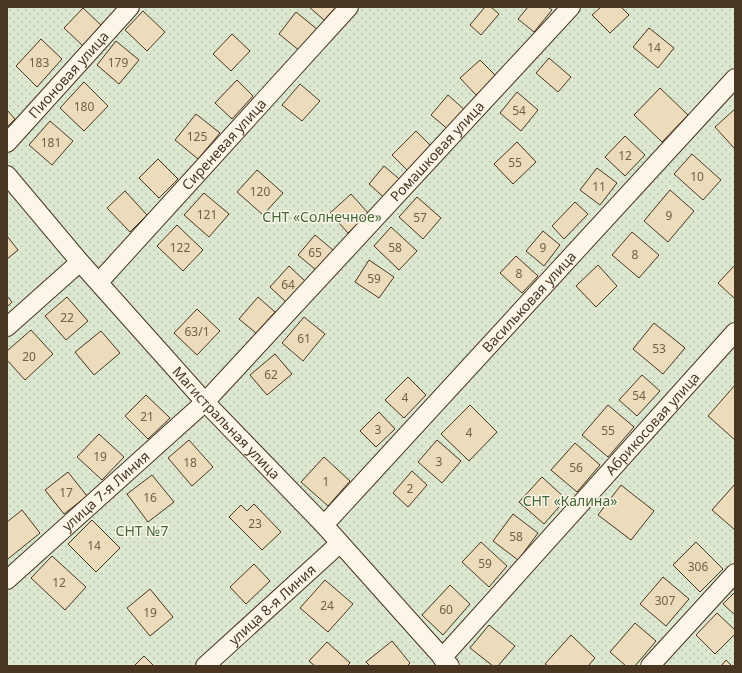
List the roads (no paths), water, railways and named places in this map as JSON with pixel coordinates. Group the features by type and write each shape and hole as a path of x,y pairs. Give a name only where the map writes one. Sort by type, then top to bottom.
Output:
{"street":[{"name":"Пионовая улица","path":"7,142 130,7"},
{"name":"Сиреневая улица","path":"99,282 349,7"},
{"name":"Ромашковая улица","path":"205,402 571,7"},
{"name":"Васильковая улица","path":"324,526 735,78"},
{"name":"Магистральная улица","path":"7,175 80,262 205,402 324,526 446,662"},
{"path":"7,327 80,262"},
{"name":"Абрикосовая улица","path":"446,662 735,332"},
{"name":"улица 7-я Линия","path":"7,580 205,402"},
{"name":"улица 8-я Линия","path":"205,666 339,544"},
{"path":"650,666 735,573"}],"park label":[{"name":"СНТ «Солнечное»","path":"322,217"},
{"name":"СНТ «Калина»","path":"570,501"},
{"name":"СНТ №7","path":"142,531"}]}
